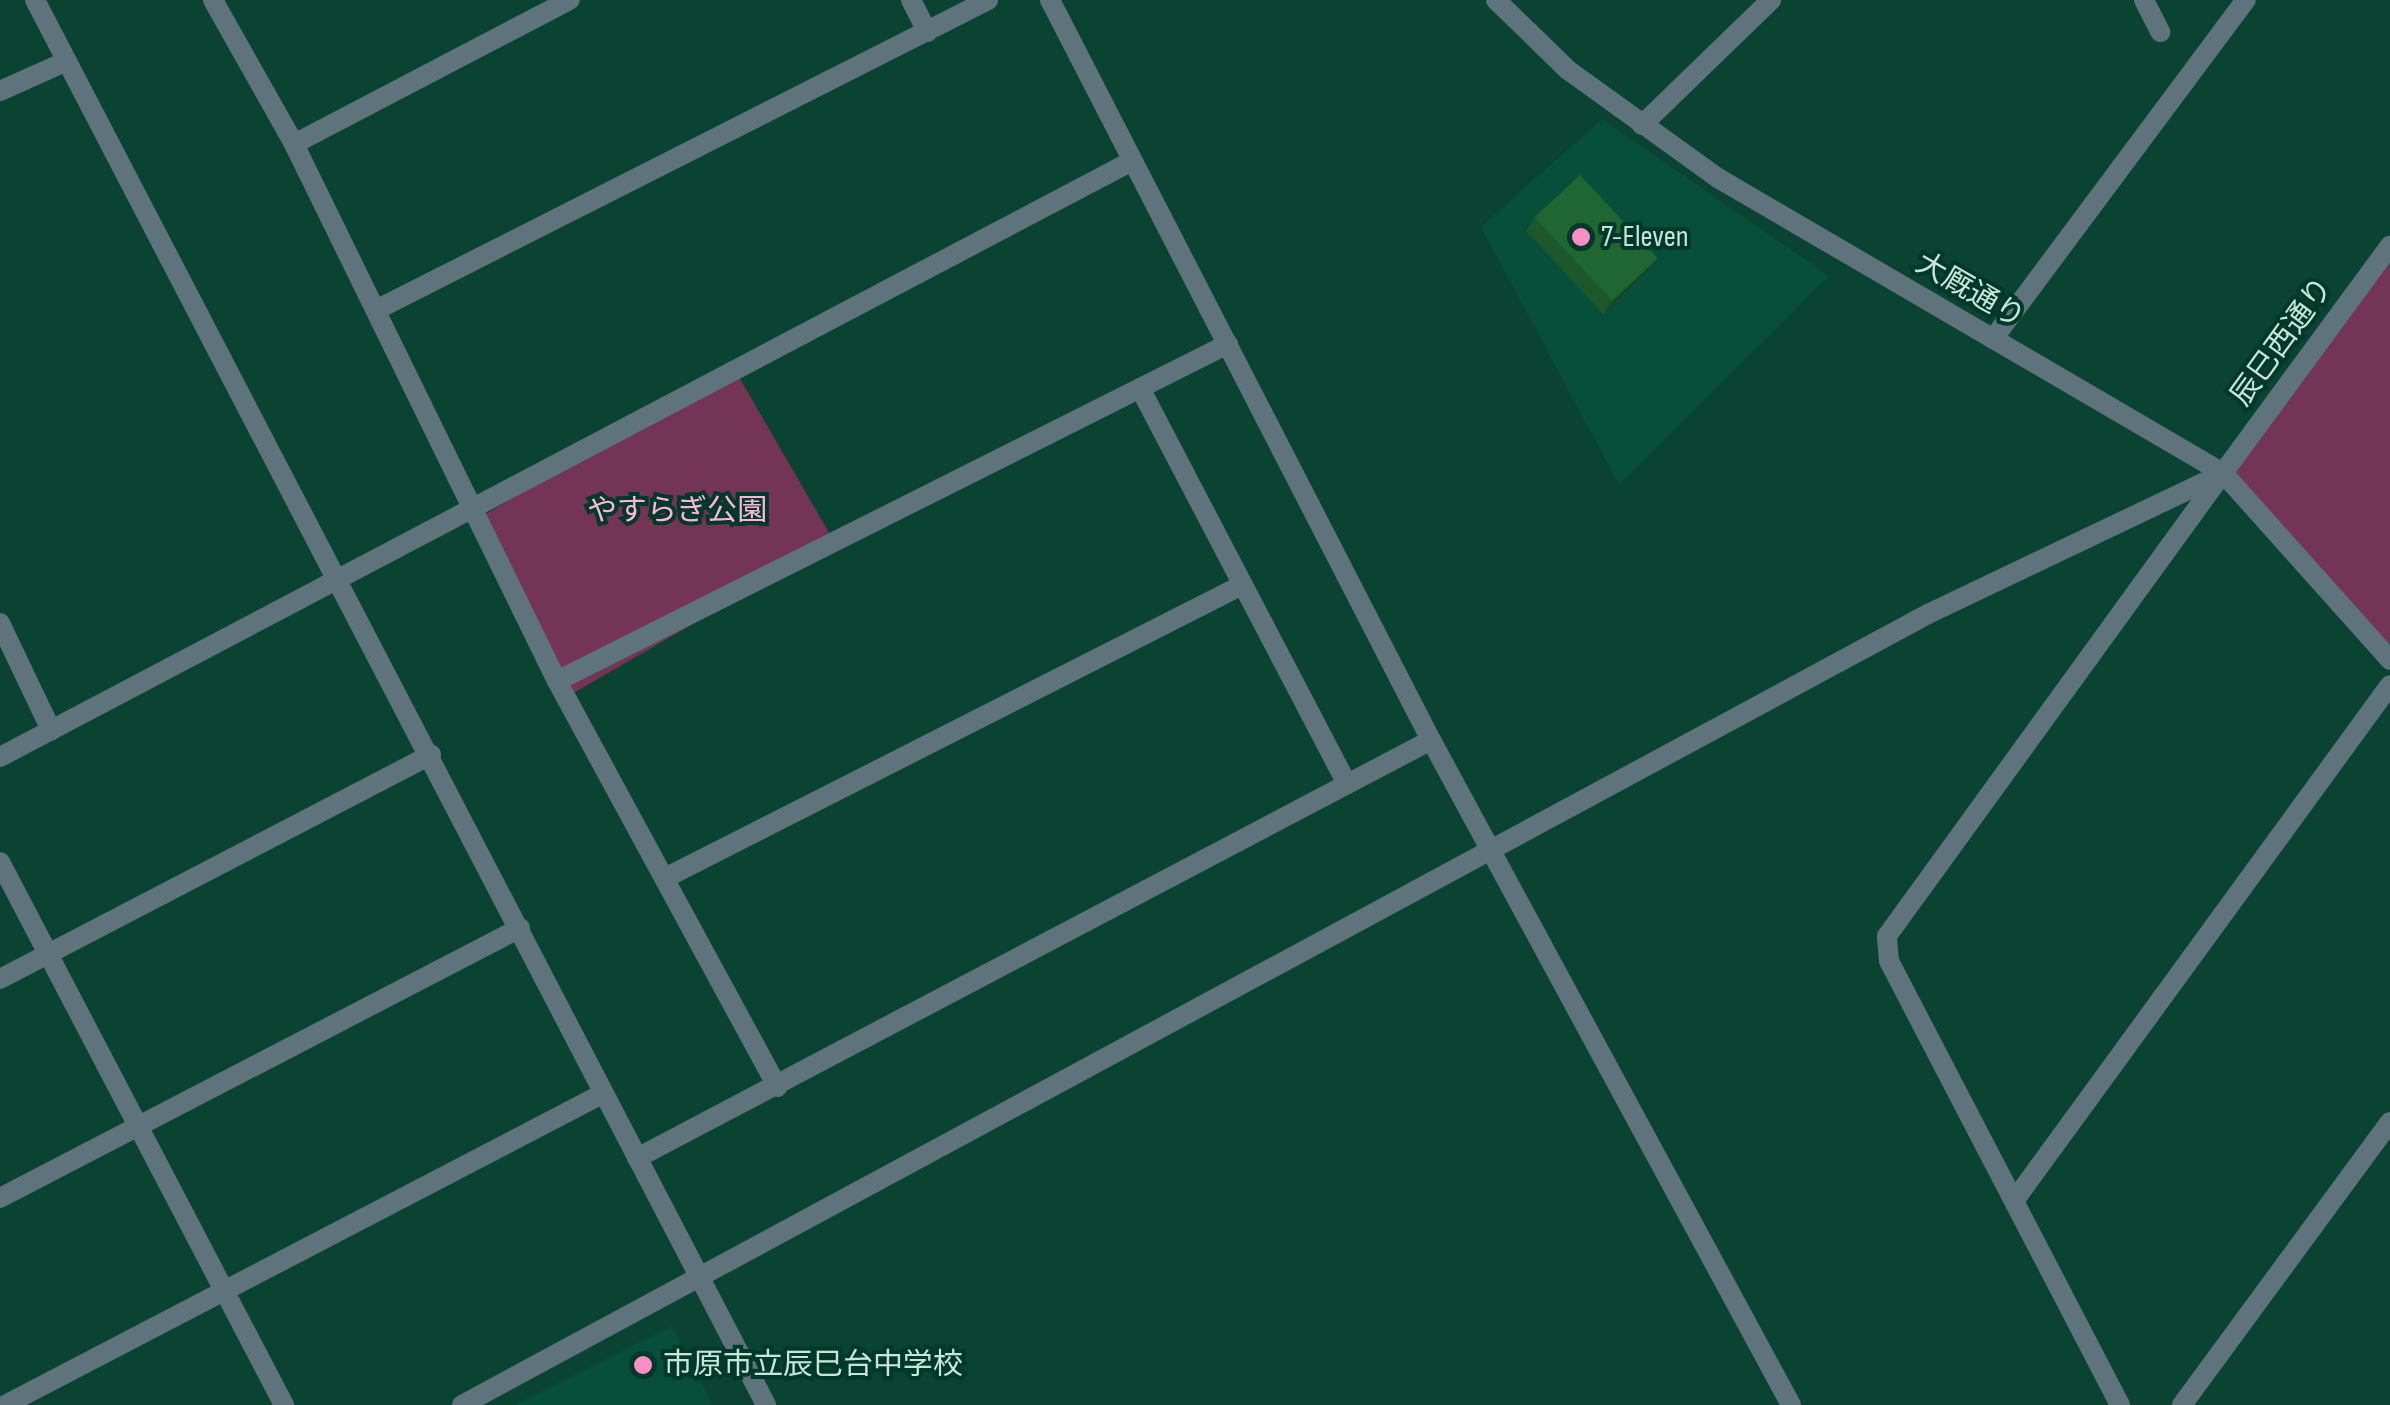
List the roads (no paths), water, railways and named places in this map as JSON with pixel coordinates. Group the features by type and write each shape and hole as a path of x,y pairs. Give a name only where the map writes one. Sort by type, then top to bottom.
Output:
{"street":[{"path":"35,0 339,577 766,1405"},
{"path":"213,0 294,144 469,510 557,682 669,876 777,1087"},
{"path":"294,144 570,0"},
{"path":"910,0 927,32"},
{"path":"376,310 988,0"},
{"path":"1050,0 1431,740 1493,846 1790,1405"},
{"name":"大厩通り","path":"1496,0 1642,126 2223,473 2390,660"},
{"path":"1642,126 1771,0"},
{"path":"2144,0 2160,32"},
{"path":"1993,339 2246,0"},
{"path":"0,92 67,61"},
{"path":"0,757 1132,161"},
{"name":"辰巳西通り","path":"2120,1405 1888,962 1888,936 2390,246"},
{"path":"557,682 1228,344"},
{"path":"1140,388 1347,784"},
{"path":"462,1405 700,1281 1493,846 1928,614 2223,473"},
{"path":"669,876 1242,585"},
{"path":"0,623 51,730"},
{"path":"2014,1201 2390,685"},
{"path":"638,1158 1431,740"},
{"path":"0,980 430,755"},
{"path":"0,862 284,1405"},
{"path":"0,1198 520,928"},
{"path":"6,1405 604,1093"},
{"path":"2182,1405 2390,1122"}],"place":[{"name":"7-Eleven","path":"1581,237"},
{"name":"市原市立辰巳台中学校","path":"643,1365"}],"park label":[{"name":"やすらぎ公園","path":"677,511"}]}
